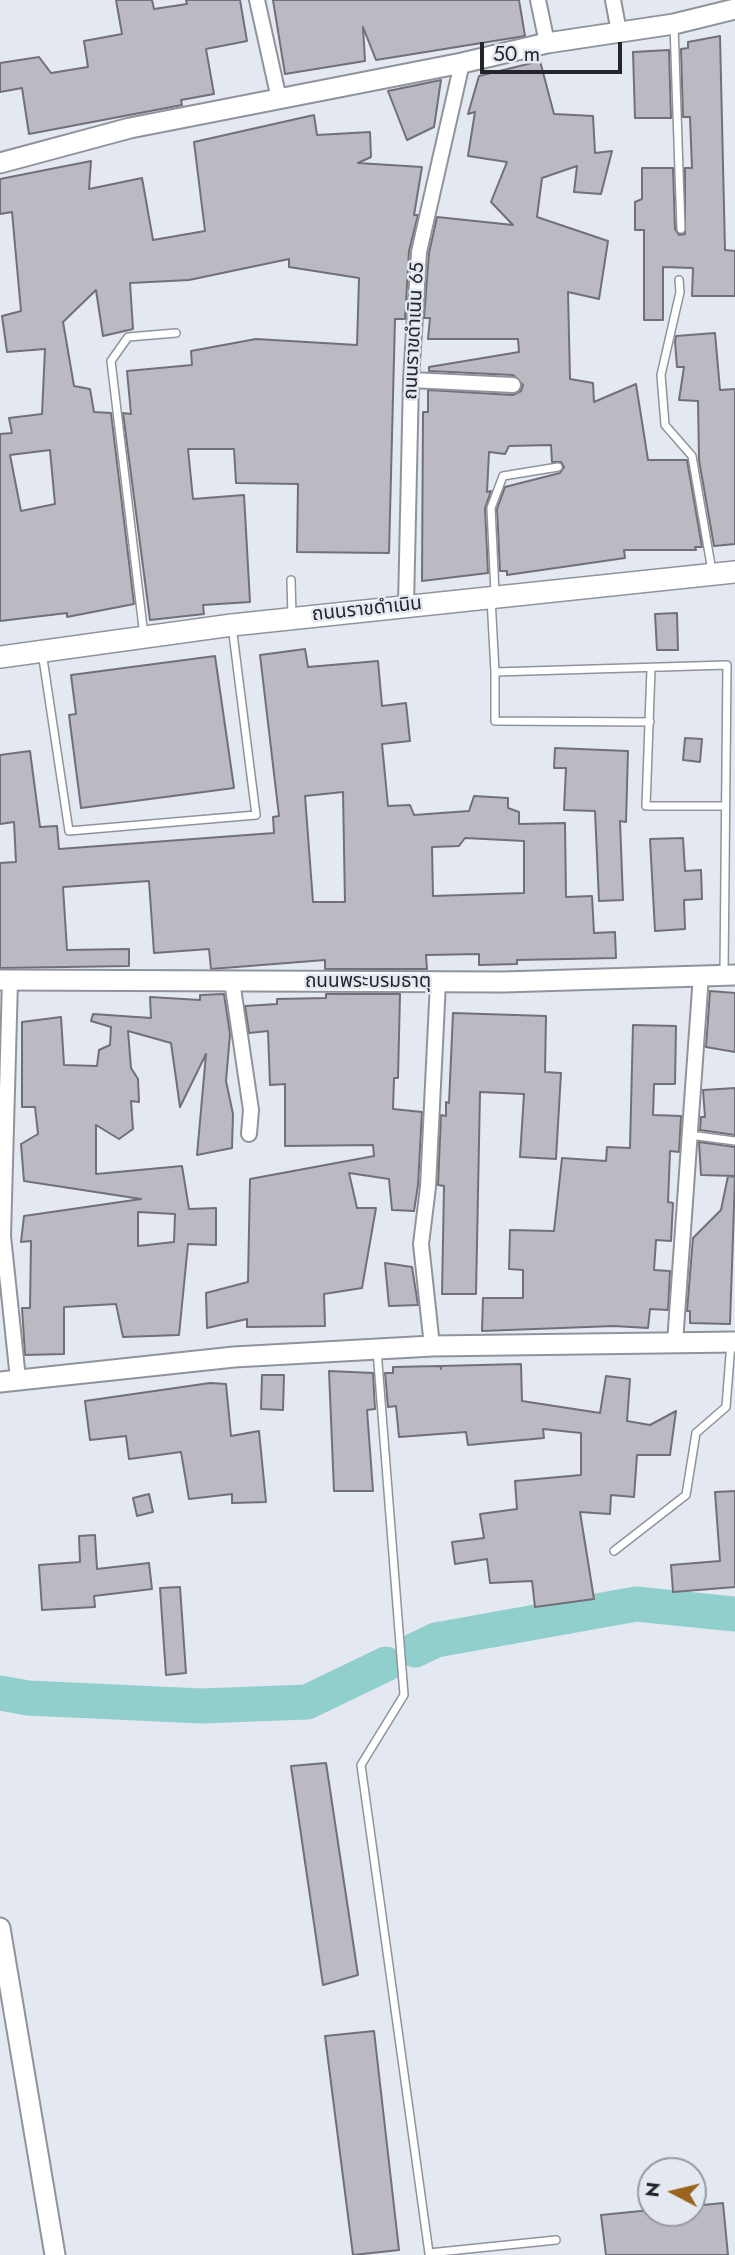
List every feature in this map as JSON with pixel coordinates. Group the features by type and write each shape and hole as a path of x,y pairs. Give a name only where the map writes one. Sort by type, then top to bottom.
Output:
{"main road":[{"name":"ถนนราขดำเนิน","path":"0,657 292,618 735,572"}],"street":[{"path":"257,0 279,99"},
{"path":"538,0 547,43"},
{"path":"613,0 619,32"},
{"path":"0,163 130,128 462,63 547,43 674,24 735,9"},
{"name":"ถนนราขดำเนิน 65","path":"406,605 411,380 419,252 462,63"},
{"path":"411,380 513,385"},
{"path":"676,1343 701,975"},
{"name":"ถนนพระบรมธาตุ","path":"5,980 438,982 730,975"},
{"path":"5,980 3,1236 9,1380 234,1357 432,1346 733,1342"},
{"path":"232,981 251,1110 249,1134"},
{"path":"432,1346 421,1244 428,1187 438,982"},
{"path":"0,1928 55,2255"}],"lane":[{"path":"674,24 681,229"},
{"path":"679,280 680,292 661,375 665,425 692,456 712,575"},
{"path":"144,637 111,362 128,337 176,332"},
{"path":"558,467 503,476 491,508 495,721 650,722"},
{"path":"290,580 292,618"},
{"path":"42,652 69,831 256,815 232,625"},
{"path":"495,672 727,665 725,806 730,975"},
{"path":"651,669 646,806 725,806"},
{"path":"690,1135 735,1141"},
{"path":"614,1551 686,1495 696,1433 726,1407 733,1342"},
{"path":"377,1349 404,1695 361,1765 429,2253 556,2240"}],"building":[{"path":"116,0 152,0 154,9 187,4 186,0 240,0 247,41 206,49 214,94 181,100 182,105 29,134 22,88 0,92 0,63 39,57 51,73 88,67 84,41 122,34"},
{"path":"273,0 519,0 525,36 376,60 363,27 365,61 285,74"},
{"path":"720,36 725,250 735,251 735,296 692,296 693,268 663,267 663,320 644,320 644,230 635,230 635,202 642,199 642,168 673,168 675,229 679,235 685,234 685,168 692,168 690,117 683,117 681,49 688,48 688,42"},
{"path":"669,50 671,118 635,118 633,52"},
{"path":"540,61 554,114 593,116 595,153 612,151 601,194 574,192 577,166 542,178 537,217 608,241 599,299 568,292 570,379 593,383 594,402 636,384 648,460 687,460 702,547 695,547 696,550 624,550 625,558 507,575 507,571 500,571 497,509 505,487 560,473 564,467 561,462 552,462 551,445 509,446 505,454 489,452 487,492 491,491 485,508 488,573 422,581 423,412 428,412 428,390 513,395 521,391 523,385 513,375 429,371 429,367 519,352 518,339 428,339 430,318 424,318 429,253 437,217 513,225 491,202 507,162 468,156 475,112 468,114 479,76"},
{"path":"441,80 434,127 407,140 388,91"},
{"path":"314,115 317,135 370,132 371,157 358,163 422,167 414,215 418,215 409,251 405,319 395,319 389,553 297,552 298,484 236,483 234,449 188,449 193,499 244,495 250,602 203,605 204,614 150,620 123,413 131,414 127,371 192,365 191,351 256,339 357,345 359,278 289,267 289,259 189,280 130,283 133,329 103,336 96,290 63,322 74,386 90,389 94,412 111,413 134,604 67,617 67,613 0,621 0,434 12,433 9,418 42,414 45,349 7,352 2,316 21,311 12,212 0,214 0,179 91,161 89,189 142,178 153,240 205,231 194,142","holes":["50,450 55,504 21,511 10,455"]},
{"path":"715,333 720,390 735,389 735,544 714,546 699,460 698,401 679,400 684,367 677,367 675,342 676,336"},
{"path":"677,613 678,650 657,650 655,614"},
{"path":"305,649 308,667 378,661 382,706 406,703 410,741 382,744 388,806 410,805 414,815 469,811 474,796 508,798 508,808 519,812 519,824 565,823 566,897 592,896 594,933 615,932 616,958 517,960 517,964 479,965 479,954 426,955 427,969 325,969 325,960 211,969 209,949 154,953 149,881 63,887 67,950 129,949 129,966 0,968 0,863 16,862 14,822 0,824 0,755 30,751 40,827 57,826 59,849 274,833 273,817 279,816 260,655","holes":["343,792 345,902 313,902 305,796","465,838 524,841 524,893 433,896 432,847 459,846"]},
{"path":"215,656 234,788 81,808 69,715 76,714 71,675"},
{"path":"685,738 702,739 700,762 683,760"},
{"path":"555,748 628,751 626,822 620,821 623,900 599,901 595,811 564,810 566,768 554,768"},
{"path":"683,838 685,871 701,870 702,899 684,900 685,929 655,931 650,839"},
{"path":"710,991 735,993 735,1052 706,1047"},
{"path":"224,994 230,1034 226,1081 233,1114 232,1148 197,1155 206,1054 180,1107 171,1043 128,1031 131,1068 138,1079 139,1102 131,1101 133,1129 119,1139 96,1125 96,1174 182,1166 189,1209 216,1208 216,1245 188,1244 179,1335 123,1337 116,1304 64,1307 64,1354 25,1355 22,1308 30,1308 31,1241 21,1242 24,1216 141,1199 24,1181 21,1144 38,1134 35,1107 22,1107 22,1022 61,1017 64,1065 97,1066 99,1050 110,1045 111,1027 91,1021 93,1014 151,1018 150,997 200,1000 200,995","holes":["138,1212 175,1214 174,1242 138,1246"]},
{"path":"326,994 400,994 398,1078 394,1078 393,1109 422,1112 414,1211 392,1210 389,1179 349,1173 357,1208 376,1208 362,1288 324,1294 325,1326 247,1327 247,1319 207,1328 206,1293 248,1282 250,1179 374,1156 373,1145 285,1146 285,1084 270,1085 268,1031 249,1033 245,1006 277,1004 277,999 326,998"},
{"path":"453,1013 546,1016 545,1072 561,1073 556,1159 520,1157 524,1094 480,1092 476,1294 442,1294 444,1186 438,1185 441,1115 446,1116 446,1102 449,1103"},
{"path":"633,1025 676,1026 675,1084 654,1084 653,1115 681,1116 679,1152 670,1151 668,1202 673,1203 671,1241 656,1240 654,1270 670,1271 668,1310 650,1309 648,1328 614,1326 482,1331 483,1298 523,1298 523,1270 509,1269 510,1230 554,1231 562,1158 606,1161 607,1147 630,1148"},
{"path":"735,1088 735,1135 700,1130 701,1117 705,1117 703,1090"},
{"path":"699,1142 735,1147 735,1176 701,1175"},
{"path":"728,1176 735,1177 730,1324 690,1323 690,1311 687,1311 693,1238 721,1210"},
{"path":"385,1263 412,1267 418,1305 389,1306"},
{"path":"521,1364 522,1401 600,1413 606,1376 630,1379 627,1421 650,1425 676,1411 670,1455 637,1455 634,1497 611,1495 610,1514 580,1512 594,1599 535,1607 532,1581 490,1583 487,1559 455,1564 452,1542 484,1538 480,1514 517,1509 515,1481 581,1475 581,1433 543,1429 544,1438 468,1445 466,1432 399,1437 396,1406 388,1407 385,1373 393,1373 393,1367 440,1366 441,1369 441,1366"},
{"path":"329,1371 373,1373 375,1409 367,1410 373,1491 334,1491"},
{"path":"262,1375 284,1375 283,1410 261,1409"},
{"path":"210,1383 226,1384 231,1436 259,1431 266,1502 232,1503 232,1494 189,1499 181,1452 129,1459 126,1436 90,1440 85,1401"},
{"path":"735,1491 735,1587 673,1592 671,1565 720,1561 715,1492"},
{"path":"149,1494 153,1512 137,1516 133,1498"},
{"path":"95,1535 97,1569 149,1563 152,1589 94,1596 95,1607 42,1610 39,1565 80,1562 79,1536"},
{"path":"180,1587 186,1673 166,1675 160,1588"},
{"path":"326,1763 358,1975 323,1985 291,1766"},
{"path":"374,2031 399,2250 353,2255 325,2036"},
{"path":"723,2203 728,2255 606,2255 601,2215 637,2211 637,2227 707,2227 707,2205"}],"waterway":[{"path":"415,1650 436,1640 636,1604 735,1614"},
{"path":"0,1693 28,1698 202,1706 307,1702 386,1664"}]}
